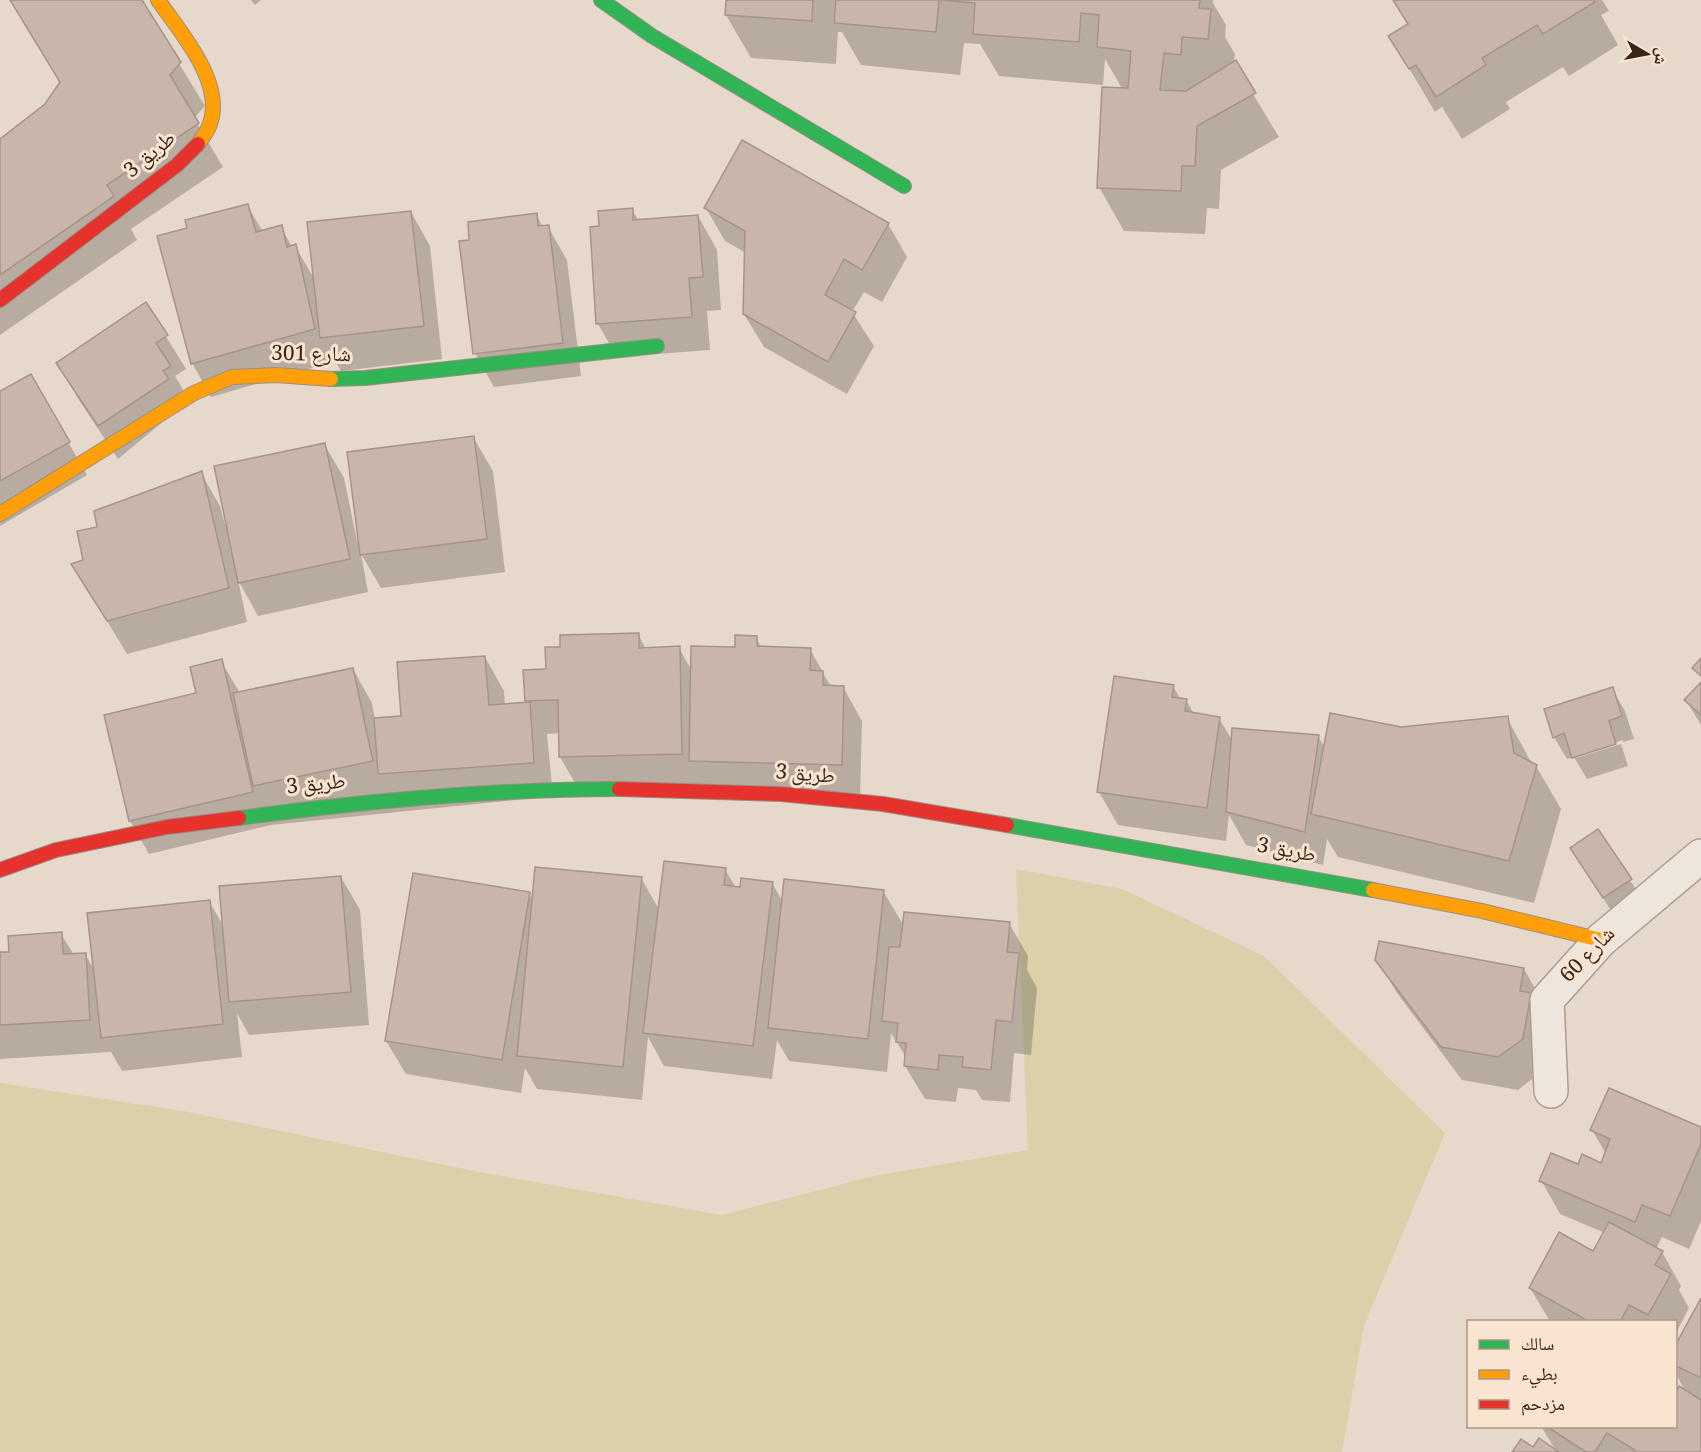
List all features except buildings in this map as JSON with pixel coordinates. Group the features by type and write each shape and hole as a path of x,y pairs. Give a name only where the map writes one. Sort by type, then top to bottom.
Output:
{"street":[{"name":"طريق 3","path":"0,300 177,165 201,141 215,107 212,88 201,64 158,0"},
{"path":"602,0 652,36 904,186"},
{"name":"شارع 301","path":"0,514 194,393 232,377 276,375 320,379 365,378 657,346"},
{"name":"طريق 3","path":"0,870 56,850 167,828 352,803 545,789 655,789 781,794 883,804 1323,880 1482,910 1601,940"},
{"name":"شارع 60","path":"1551,1090 1547,1000 1601,940 1701,856"}],"shaded area":[{"path":"1016,869 1122,889 1264,956 1445,1133 1364,1325 1342,1452 0,1452 0,1083 183,1111 484,1173 722,1215 874,1176 1028,1150"}],"traffic: fast":[{"path":"601,0 652,36 904,186"},
{"path":"331,379 365,378 657,346"},
{"path":"239,818 429,797 524,791 619,789"},
{"path":"1007,825 1373,890"}],"traffic: slow":[{"path":"158,0 198,58 211,91 213,108 210,124 198,144"},
{"path":"0,514 194,393 232,377 276,375 331,379"},
{"path":"1373,890 1482,911 1601,940"}],"traffic: jam":[{"path":"0,300 177,165 198,144"},
{"path":"619,789 781,794 883,804 1007,825"},
{"path":"0,870 56,850 167,827 239,818"}]}
